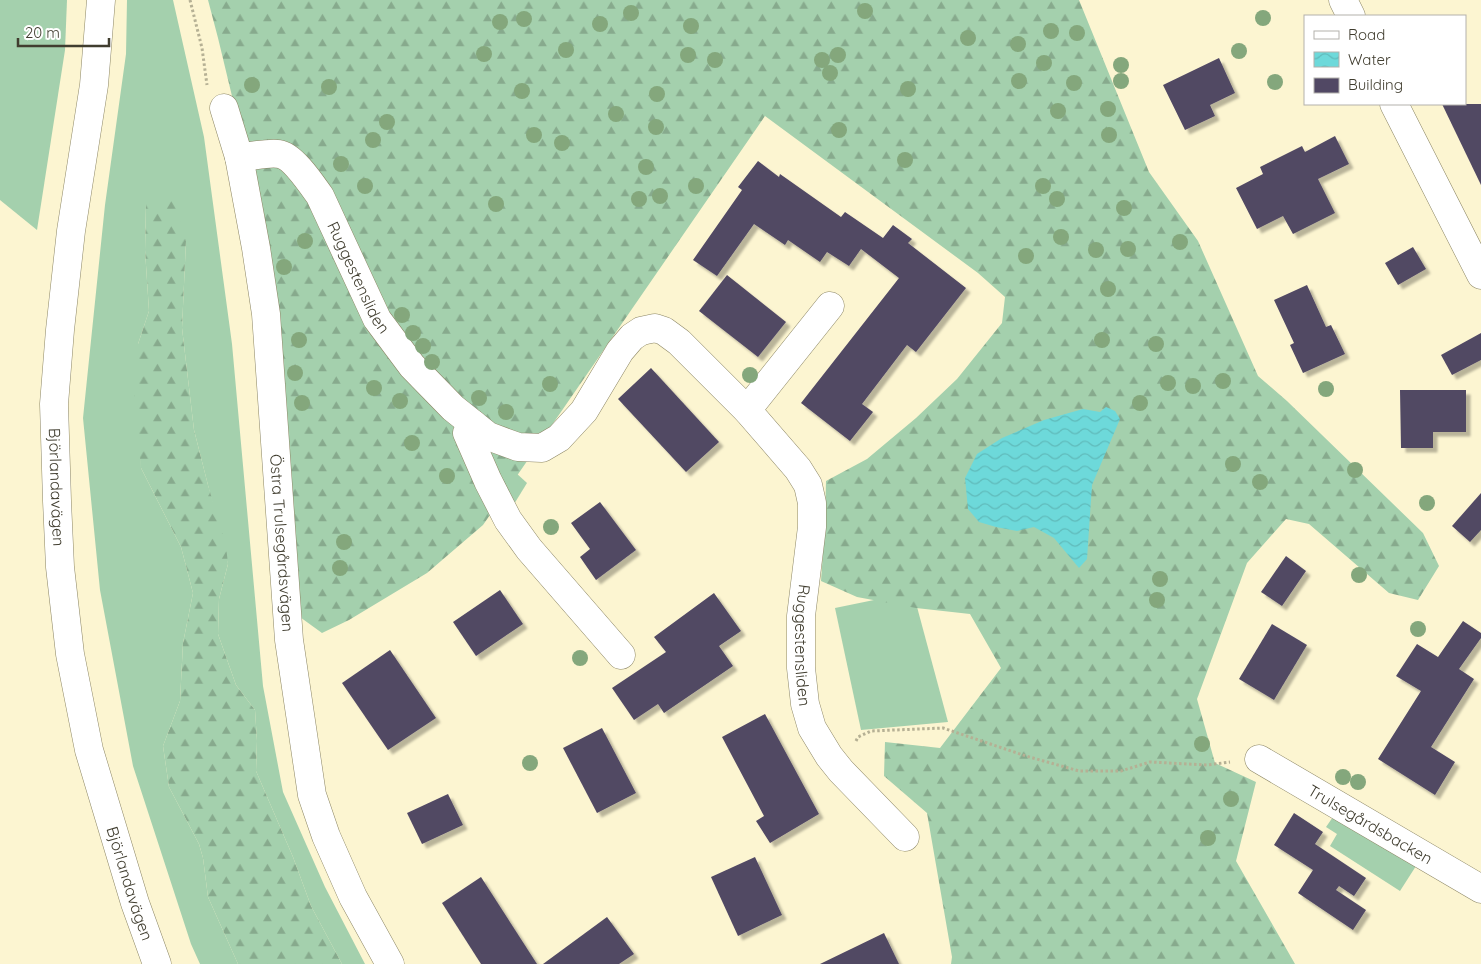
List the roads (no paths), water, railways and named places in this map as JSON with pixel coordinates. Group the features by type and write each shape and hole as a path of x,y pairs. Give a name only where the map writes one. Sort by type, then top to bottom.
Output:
{"street":[{"name":"Björlandavägen","path":"101,0 94,85 71,231 55,395 60,567 70,654 89,750 134,903 157,964"},
{"path":"1343,0 1350,15"},
{"path":"1395,105 1481,275"},
{"name":"Östra Trulsegårdsvägen","path":"224,108 239,158 266,314 289,640 312,795 326,836 353,896 390,964"},
{"name":"Ruggestensliden","path":"239,158 280,154 291,161 307,178 320,196 377,319 412,366 453,408 488,436 518,447 542,448 559,438 584,411 620,351 641,331 655,328 664,331 680,342 747,410 798,469 808,485 812,503 812,527 800,616 801,668 805,704 812,728 829,756 841,771 905,837"},
{"path":"747,410 830,306"},
{"path":"473,424 467,433 488,482 508,520 529,549 621,656"},
{"name":"Trulsegårdsbacken","path":"1259,759 1481,889"}],"water":[{"path":"1106,407 1115,411 1120,419 1092,485 1087,559 1079,568 1054,538 1034,527 1017,531 996,527 979,522 968,509 965,478 977,454 1002,438 1044,420 1083,409 1100,412"}]}
